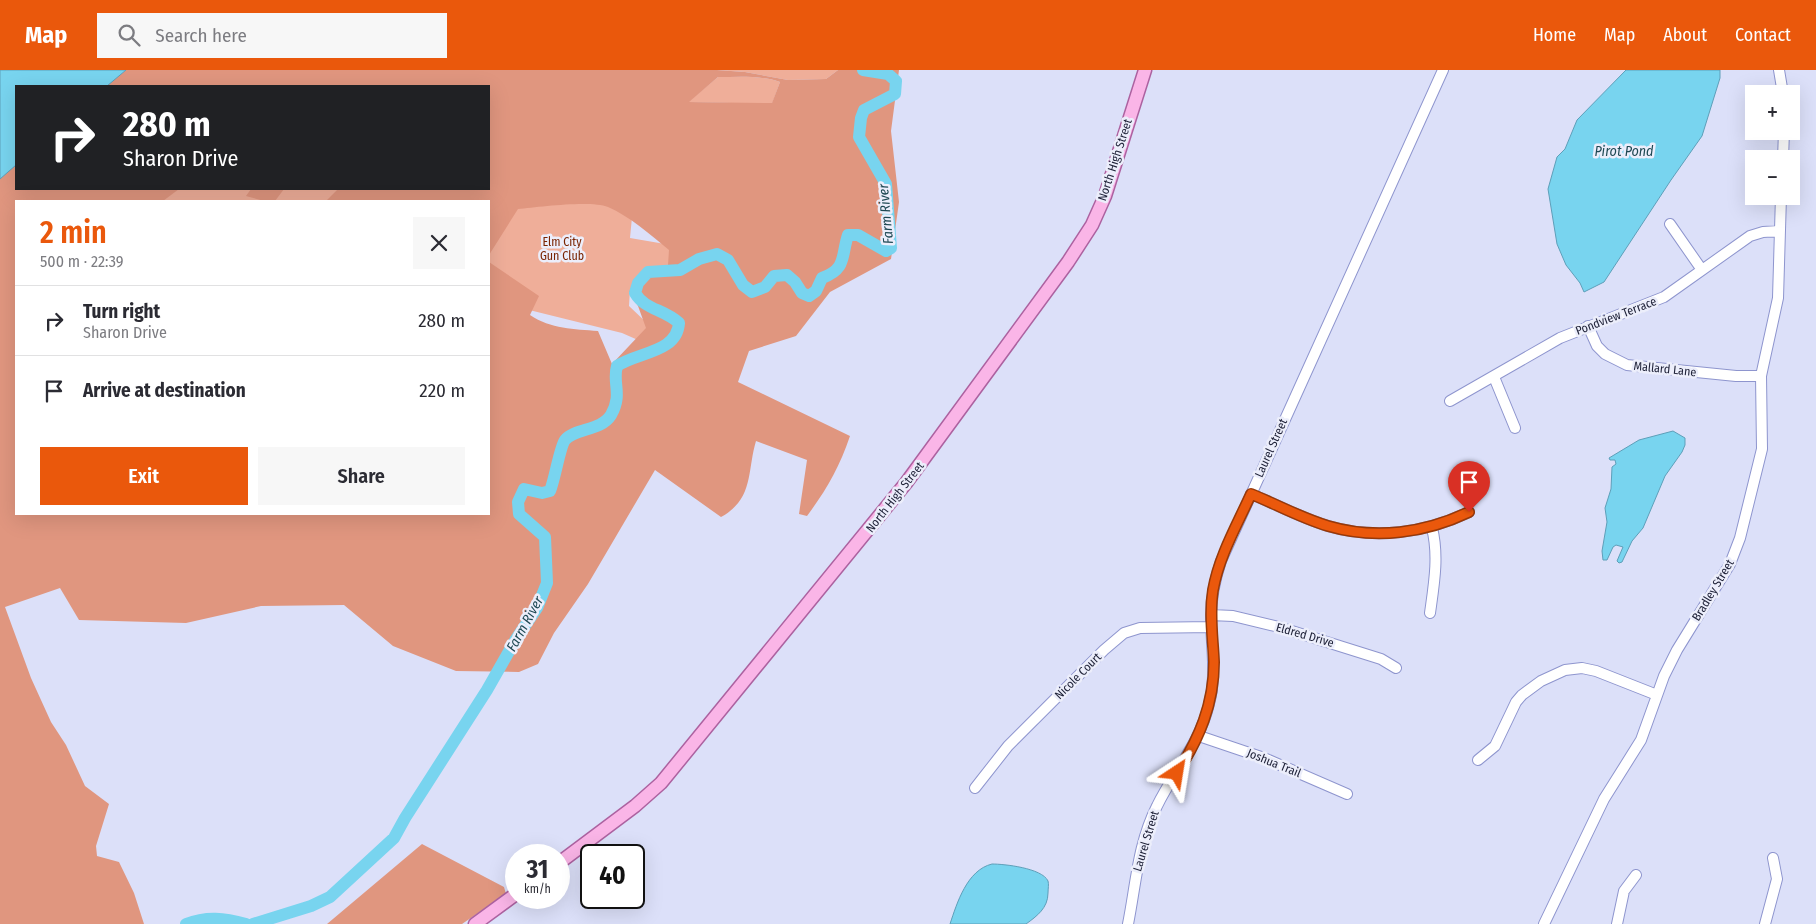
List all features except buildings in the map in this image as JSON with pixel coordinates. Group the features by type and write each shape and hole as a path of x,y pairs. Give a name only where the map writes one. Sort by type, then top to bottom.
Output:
{"main road":[{"name":"North High Street","path":"570,856 636,806 661,784 906,483 1008,345 1068,262 1092,224 1105,196 1145,70"},
{"path":"475,924 505,902"}],"street":[{"name":"Laurel Street","path":"1128,924 1138,865 1151,820 1161,798 1199,736 1206,716 1212,691 1214,665 1211,627 1213,589 1221,561 1443,70"},
{"path":"1779,70 1782,85"},
{"name":"Bradley Street","path":"1544,924 1604,799 1641,740 1657,695 1677,650 1730,564 1740,538 1762,449 1762,376 1778,298 1780,205"},
{"path":"1670,224 1702,270"},
{"name":"Pondview Terrace","path":"1450,401 1560,338 1659,300 1750,236 1763,232 1779,231"},
{"name":"Mallard Lane","path":"1588,326 1597,346 1605,354 1627,365 1736,376 1762,376"},
{"path":"1494,377 1515,428"},
{"path":"1251,494 1322,524 1355,532 1399,533 1432,528 1469,512"},
{"path":"1430,613 1436,565 1432,528"},
{"name":"Eldred Drive","path":"1211,615 1233,616 1279,627 1375,657 1396,668"},
{"name":"Nicole Court","path":"975,788 1008,746 1104,650 1124,633 1140,628 1211,627"},
{"path":"1478,760 1495,746 1516,702 1522,695 1541,681 1565,670 1582,668 1596,670 1657,695"},
{"name":"Joshua Trail","path":"1199,736 1264,758 1347,794"},
{"path":"1765,924 1777,879 1773,858"},
{"path":"1617,924 1624,891 1636,874"}],"green space":[{"name":"Elm City Gun Club","path":"0,70 586,70 635,186 630,238 700,250 630,290 629,306 649,325 647,344 622,333 490,300 490,200 15,200 16,515 0,561"},
{"path":"717,70 838,70 826,79 788,80 745,72"},
{"path":"718,77 757,77 780,82 772,104 688,102"}],"shaded area":[{"path":"126,70 717,70 745,72 788,80 826,79 838,70 899,70 891,131 899,202 891,259 830,292 796,336 749,351 738,382 850,436 832,478 807,516 799,514 807,460 756,441 748,484 744,493 732,510 721,517 655,470 588,584 554,633 538,664 519,672 456,671 393,646 344,605 261,606 186,623 79,620 60,588 5,607 31,678 51,722 66,745 85,786 109,804 96,846 97,856 119,862 134,893 144,924 0,924 0,179 15,166 15,190 178,190 164,200 15,200 15,515 490,515 490,263 539,296 530,315 554,326 598,331 612,364 646,328 638,306 629,292 640,275 648,269 668,265 669,250 624,215 600,205 564,205 518,209 490,253 490,200 327,200 337,190 490,190 490,85 108,85","holes":["718,77 757,77 780,82 772,103 689,102"]},
{"path":"250,190 283,190 276,200 260,200 246,196"},
{"path":"422,844 504,887 505,890 505,895 462,924 327,924"}],"water":[{"path":"0,70 126,70 108,85 15,85 15,166 0,179"},
{"name":"Pirot Pond","path":"1626,70 1720,70 1720,78 1702,136 1604,282 1584,292 1580,283 1566,265 1557,244 1548,189 1557,157 1565,149 1577,120"},
{"path":"1673,431 1685,438 1685,445 1665,476 1643,528 1632,541 1622,562 1619,563 1617,561 1623,547 1616,545 1613,547 1607,560 1603,560 1602,551 1607,522 1605,508 1611,489 1612,467 1616,464 1615,460 1610,460 1609,458 1639,440"},
{"path":"992,864 1031,870 1044,877 1048,881 1048,898 1044,907 1038,915 1026,924 950,924 964,888 983,867"}],"waterway":[{"name":"Farm River","path":"253,924 311,906 330,897 394,838 537,608 547,583 545,537 519,514 518,502 524,489 542,493 550,491 565,440 575,433 601,424 611,415 617,395 617,366 664,346 677,333 679,323 644,303 635,293 638,283 648,272 680,270 699,259 717,254 728,260 743,285 752,292 765,287 774,276 787,275 795,282 802,293 809,296 816,291 822,278 836,270 839,266 848,235 858,235 886,251 891,248 886,184 859,137 864,110 895,94 896,81 888,74 863,70"},
{"name":"Farm River","path":"186,924 194,921 216,919 246,924"}],"route":[{"path":"1177,773 1199,736 1210,703 1214,665 1211,627 1213,589 1221,561 1251,494 1328,526 1367,533 1399,533 1432,528 1469,512"}]}
